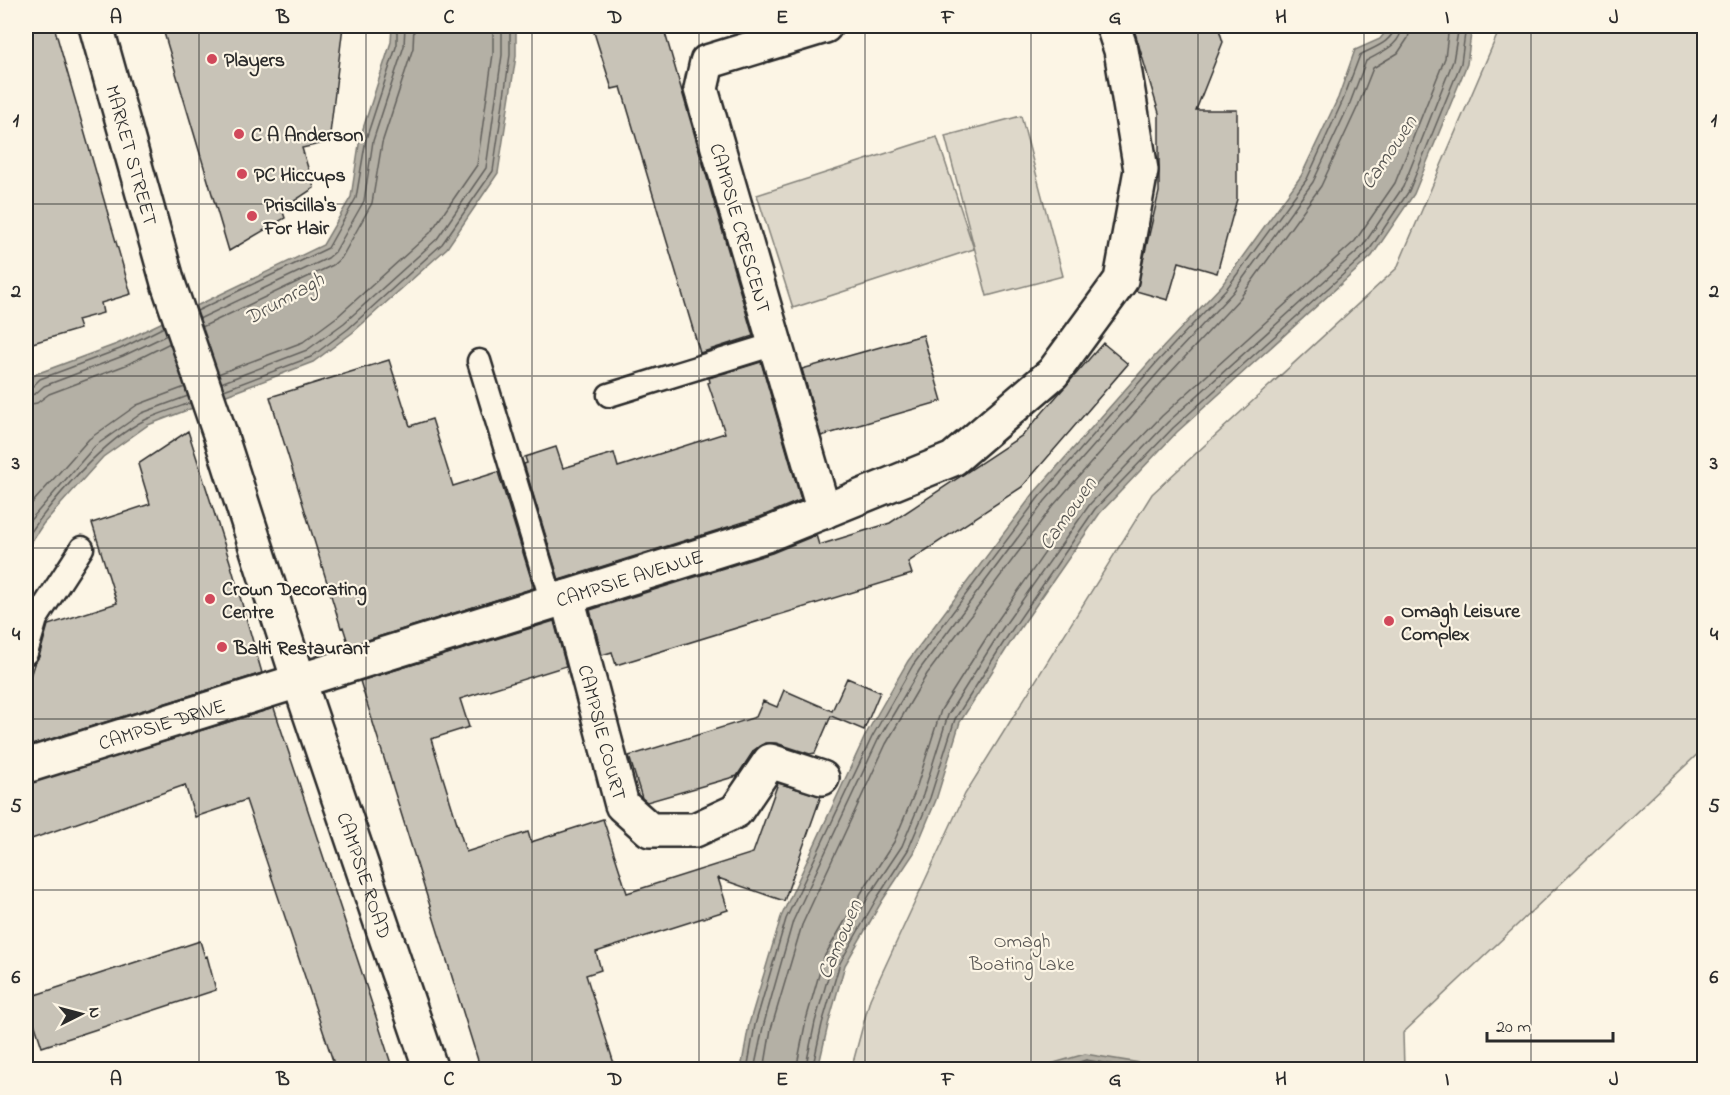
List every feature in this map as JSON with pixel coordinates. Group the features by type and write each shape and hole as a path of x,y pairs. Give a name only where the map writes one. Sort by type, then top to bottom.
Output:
{"street":[{"name":"MARKET STREET","path":"96,26 168,283 219,431"},
{"name":"CAMPSIE CRESCENT","path":"824,512 701,89 707,62 825,26"},
{"name":"CAMPSIE AVENUE","path":"299,681 766,535 953,459 1053,373 1121,280 1141,170 1121,50 1113,26"},
{"name":"CAMPSIE ROAD","path":"219,431 299,681 432,1070"},
{"name":"CAMPSIE COURT","path":"560,599 622,805 650,830 695,830 736,811 770,761 822,778"},
{"name":"CAMPSIE DRIVE","path":"26,766 299,681"}],"lane":[{"path":"609,395 775,344"},
{"path":"479,361 560,599"},
{"path":"26,653 36,619 82,548"}],"green space":[{"name":"Omagh Leisure Complex","path":"1501,26 1704,26 1704,748 1403,1033 1404,1069 851,1070 870,999 965,794 1152,494 1397,268"},
{"path":"1021,116 1063,276 987,296 945,136"},
{"path":"937,137 974,249 793,308 757,195"}],"water":[{"name":"Drumragh","path":"392,26 516,26 516,56 498,173 447,248 352,333 313,362 148,425 103,457 43,524 26,550 26,385 36,374 117,344 323,245 351,197 360,138 391,42"},
{"name":"Camowen","path":"1390,26 1472,26 1467,64 1414,194 1372,256 1177,432 1100,513 1014,637 960,722 936,800 914,853 882,901 845,965 818,1069 741,1069 749,1024 781,917 866,734 908,661 1034,493 1153,358 1222,285 1301,176 1338,98 1355,50 1380,39"},
{"path":"1085,1054 1152,1065 1153,1069 1033,1069"}],"building":[{"path":"26,26 54,26 131,294 101,303 103,313 77,320 80,329 26,345"},
{"path":"162,26 343,26 329,142 302,148 314,188 282,209 285,218 229,251"},
{"path":"592,26 663,26 753,336 700,353 621,87 612,89"},
{"path":"1133,26 1218,26 1223,42 1196,110 1237,110 1237,199 1217,273 1179,262 1168,300 1136,291 1159,192 1159,113"},
{"path":"923,335 942,401 821,436 802,369"},
{"path":"1103,343 1128,364 1022,487 908,562 912,574 616,665 612,652 602,655 590,610 772,553 816,535 819,545 890,523 1023,435"},
{"path":"389,360 410,426 432,419 453,486 498,472 534,588 349,646 343,627 341,628 270,397"},
{"path":"761,362 801,500 760,517 559,580 524,464 527,463 525,457 556,447 563,468 614,453 618,467 725,433 708,383 709,378"},
{"path":"188,431 230,562 262,673 26,747 26,689 34,664 39,657 48,625 117,603 92,523 150,504 138,464"},
{"path":"554,621 566,666 460,699 469,727 431,739 466,852 528,832 531,842 603,819 627,893 753,853 778,783 821,796 784,901 718,878 728,910 596,952 601,970 586,975 616,1070 481,1070 360,681"},
{"path":"847,678 880,692 864,730 831,716 815,753 810,754 776,743 765,743 754,750 737,776 647,802 642,798 629,756 756,717 763,701 777,707 784,690 832,711"},
{"path":"274,708 393,1070 336,1070 246,800 195,817 185,785 26,841 26,784"},
{"path":"200,941 205,957 207,956 216,990 42,1047 26,998"}],"place":[{"name":"Players","path":"212,59"},
{"name":"C A Anderson","path":"239,134"},
{"name":"PC Hiccups","path":"242,174"},
{"name":"Priscilla's For Hair","path":"252,216"},
{"name":"Crown Decorating Centre","path":"210,599"},
{"name":"Omagh Leisure Complex","path":"1389,621"},
{"name":"Balti Restaurant","path":"222,647"}],"park label":[{"name":"Omagh Boating Lake","path":"1022,952"}]}
